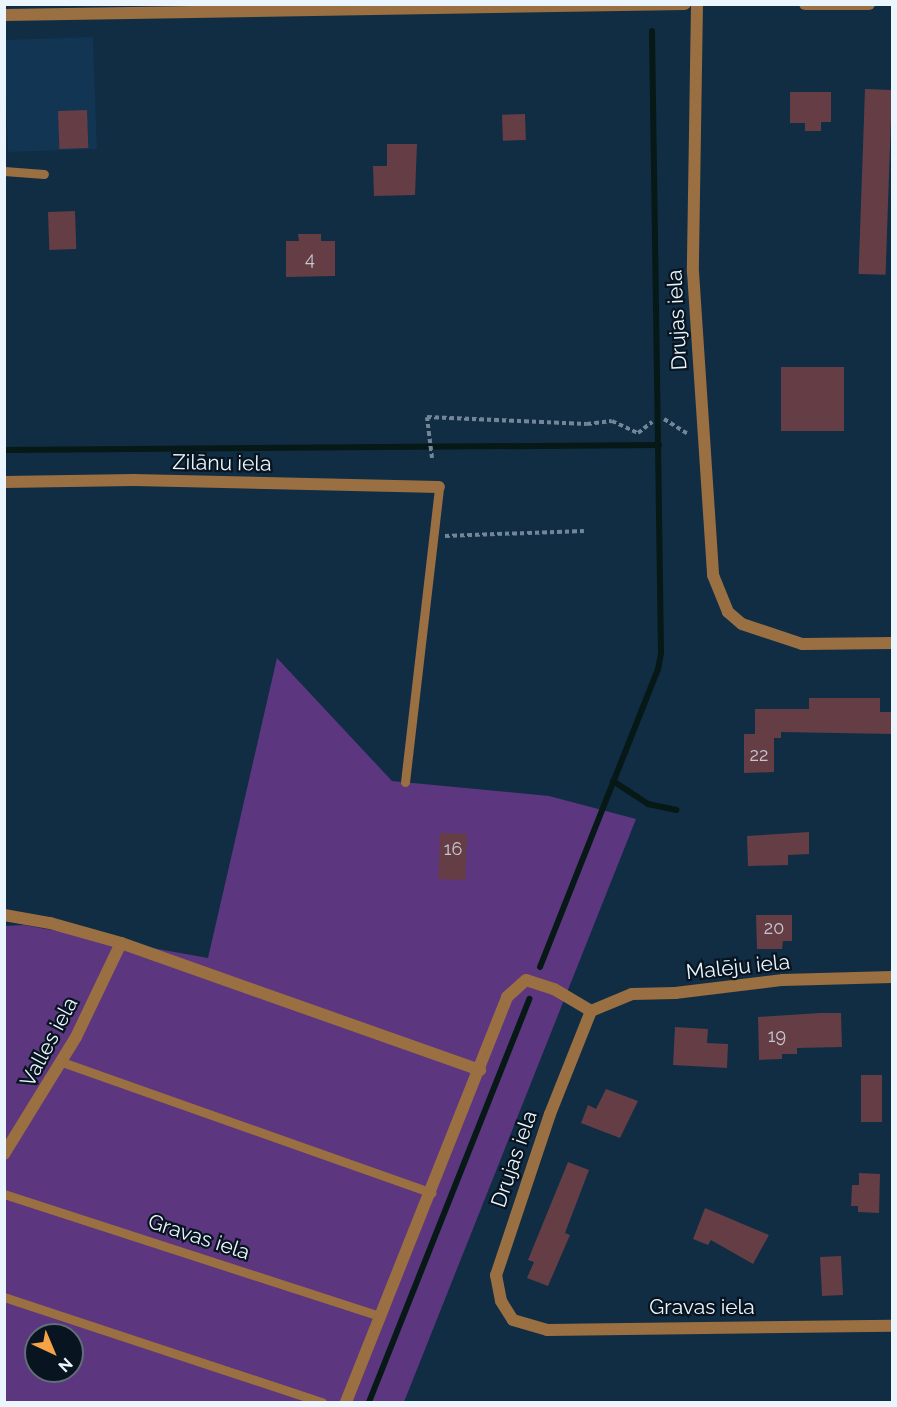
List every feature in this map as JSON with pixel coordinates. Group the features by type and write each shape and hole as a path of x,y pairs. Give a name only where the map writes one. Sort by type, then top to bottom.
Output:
{"street":[{"path":"4,15 685,4"},
{"name":"Drujas iela","path":"697,4 693,272 713,575 728,612 742,624 802,645 892,643"},
{"path":"805,4 869,4"},
{"name":"Zilānu iela","path":"4,482 134,480 439,487"},
{"path":"4,915 31,918 121,943 480,1070"},
{"name":"Valles iela","path":"4,1155 62,1062 121,943"},
{"name":"Malēju iela","path":"591,1011 632,994 675,993 783,980 892,977"},
{"path":"346,1402 507,998 526,981 554,989 591,1011"},
{"name":"Drujas iela","path":"513,1320 501,1301 496,1275 550,1114 591,1011"},
{"name":"Gravas iela","path":"513,1320 547,1330 892,1326"}],"lane":[{"path":"4,171 44,174"},
{"path":"405,782 439,487"},
{"path":"62,1062 431,1193"},
{"name":"Gravas iela","path":"4,1194 381,1317"},
{"path":"4,1297 322,1402"}],"path":[{"path":"432,458 427,417 587,424 612,421 638,433 652,422"},
{"path":"664,419 681,432 703,430"},
{"path":"432,537 584,531"}],"shaded area":[{"path":"93,37 97,149 8,152 4,40"},
{"path":"277,658 392,781 549,796 636,819 404,1402 5,1402 4,926 24,925 208,958"}],"building":[{"path":"865,89 892,90 886,275 859,274"},
{"path":"790,92 831,92 831,122 821,122 821,131 805,131 805,123 790,123"},
{"path":"87,110 88,148 59,149 58,111"},
{"path":"525,114 526,140 503,141 502,115"},
{"path":"387,144 417,144 415,195 374,196 373,166 387,166"},
{"path":"75,211 76,249 49,250 48,212"},
{"path":"298,234 321,234 321,241 335,241 335,276 286,277 286,241 299,241"},
{"path":"781,367 844,367 844,431 781,431"},
{"path":"809,698 880,698 880,712 892,712 892,734 781,732 781,738 774,738 774,772 744,773 744,734 755,734 755,709 809,709"},
{"path":"809,832 809,854 788,855 788,865 748,866 747,836"},
{"path":"440,833 467,834 465,880 438,879"},
{"path":"756,915 792,915 792,941 783,941 782,949 757,949"},
{"path":"841,1013 842,1047 797,1048 797,1054 782,1054 782,1059 759,1060 758,1017"},
{"path":"675,1027 708,1029 707,1043 728,1044 727,1068 673,1065"},
{"path":"861,1075 882,1075 882,1122 861,1122"},
{"path":"606,1089 638,1101 620,1138 581,1123 588,1105 596,1109"},
{"path":"568,1162 589,1170 565,1233 570,1235 548,1286 527,1278 534,1262 528,1260"},
{"path":"859,1173 880,1174 879,1213 858,1212 858,1206 851,1206 852,1185 859,1185"},
{"path":"705,1208 769,1235 753,1264 711,1240 708,1245 693,1239"},
{"path":"841,1256 843,1295 822,1296 820,1257"}],"waterway":[{"path":"540,967 658,669 661,653 652,31"},
{"path":"4,450 659,445"},
{"path":"613,781 648,804 676,810"},
{"path":"369,1402 529,999"}]}
